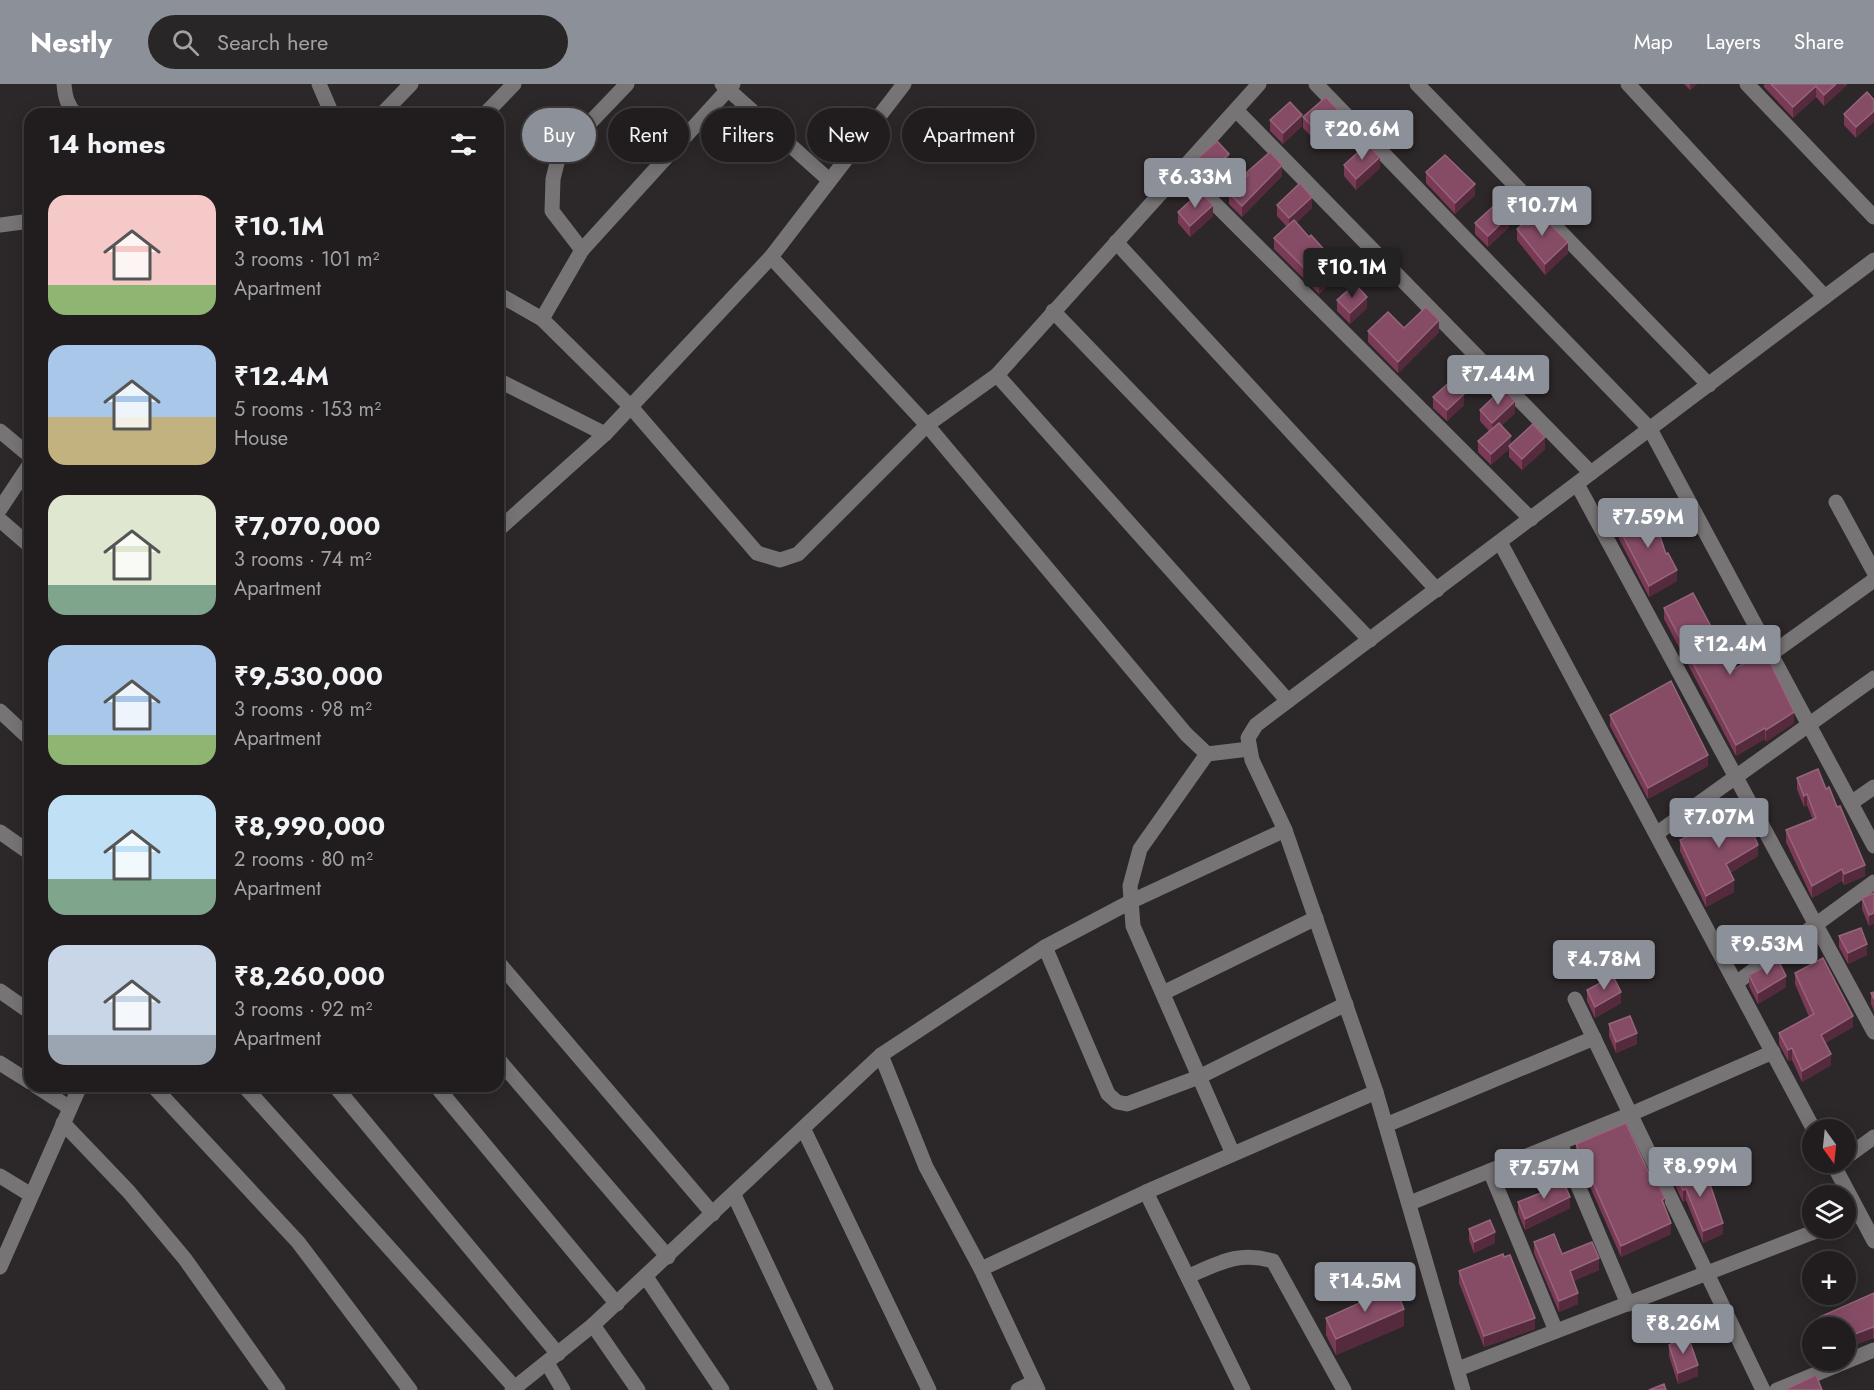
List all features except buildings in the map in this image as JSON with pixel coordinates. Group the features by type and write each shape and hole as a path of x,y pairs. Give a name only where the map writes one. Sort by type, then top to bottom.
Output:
{"street":[{"path":"64,84 65,97 70,108"},
{"path":"319,84 329,108"},
{"path":"388,108 411,84"},
{"path":"491,108 514,84"},
{"path":"582,250 552,211 552,179 559,155 627,84"},
{"path":"504,519 605,434 771,256 904,84"},
{"path":"504,297 542,319 631,407 757,553 780,560 798,554 927,425 997,375 1259,84"},
{"path":"1316,84 1650,429 1874,846"},
{"path":"1417,84 1709,385"},
{"path":"1628,84 1825,297"},
{"path":"1747,84 1874,217"},
{"path":"542,319 582,250 728,86 829,180"},
{"path":"1236,110 1591,473"},
{"path":"1181,170 1531,519"},
{"path":"0,225 24,222"},
{"path":"1116,242 1437,590"},
{"path":"771,256 927,425 1179,725 1207,754"},
{"path":"1463,1390 1376,1092 1285,830 1249,749 1250,732 1874,260"},
{"path":"1053,311 1370,640"},
{"path":"997,375 1288,701"},
{"path":"504,383 605,434"},
{"path":"0,431 24,451"},
{"path":"0,509 24,473"},
{"path":"1577,484 1874,1032"},
{"path":"1836,502 1874,572"},
{"path":"0,520 24,541"},
{"path":"1500,542 1808,1119"},
{"path":"1771,654 1874,580"},
{"path":"1656,834 1874,678"},
{"path":"0,711 24,726"},
{"path":"1233,1154 1133,926 1130,886 1140,849 1207,754 1249,749"},
{"path":"1851,803 1874,787"},
{"path":"249,1092 514,1389 617,1304 881,1055 1045,947 1132,901 1285,830"},
{"path":"0,832 24,849"},
{"path":"1736,983 1874,882"},
{"path":"1163,993 1316,918"},
{"path":"1045,947 1108,1094 1117,1102 1127,1104 1200,1077 1346,1004"},
{"path":"504,969 713,1214"},
{"path":"0,991 24,1008"},
{"path":"1575,999 1763,1390"},
{"path":"1349,1103 1384,1118 1594,1038"},
{"path":"1410,1203 1631,1114 1773,1052"},
{"path":"881,1055 926,1167 981,1269 1036,1386 1018,1390"},
{"path":"0,1062 24,1078"},
{"path":"504,1066 668,1257"},
{"path":"42,1092 66,1116 185,1259 278,1390"},
{"path":"0,1267 77,1092"},
{"path":"159,1092 298,1242 410,1390"},
{"path":"339,1092 552,1359 563,1390"},
{"path":"441,1092 617,1304"},
{"path":"981,1269 1146,1192 1376,1092"},
{"path":"804,1130 929,1390"},
{"path":"1856,1149 1874,1137"},
{"path":"1560,1143 1628,1304"},
{"path":"1490,1171 1556,1331"},
{"path":"1842,1173 1874,1241"},
{"path":"0,1176 31,1195"},
{"path":"1146,1192 1243,1390"},
{"path":"734,1195 826,1390"},
{"path":"1856,1216 1860,1215"},
{"path":"1458,1369 1802,1237"},
{"path":"1189,1276 1229,1259 1252,1255 1273,1261 1344,1390"},
{"path":"646,1277 722,1390"},
{"path":"593,1325 638,1390"},
{"path":"1777,1390 1874,1350"}]}
